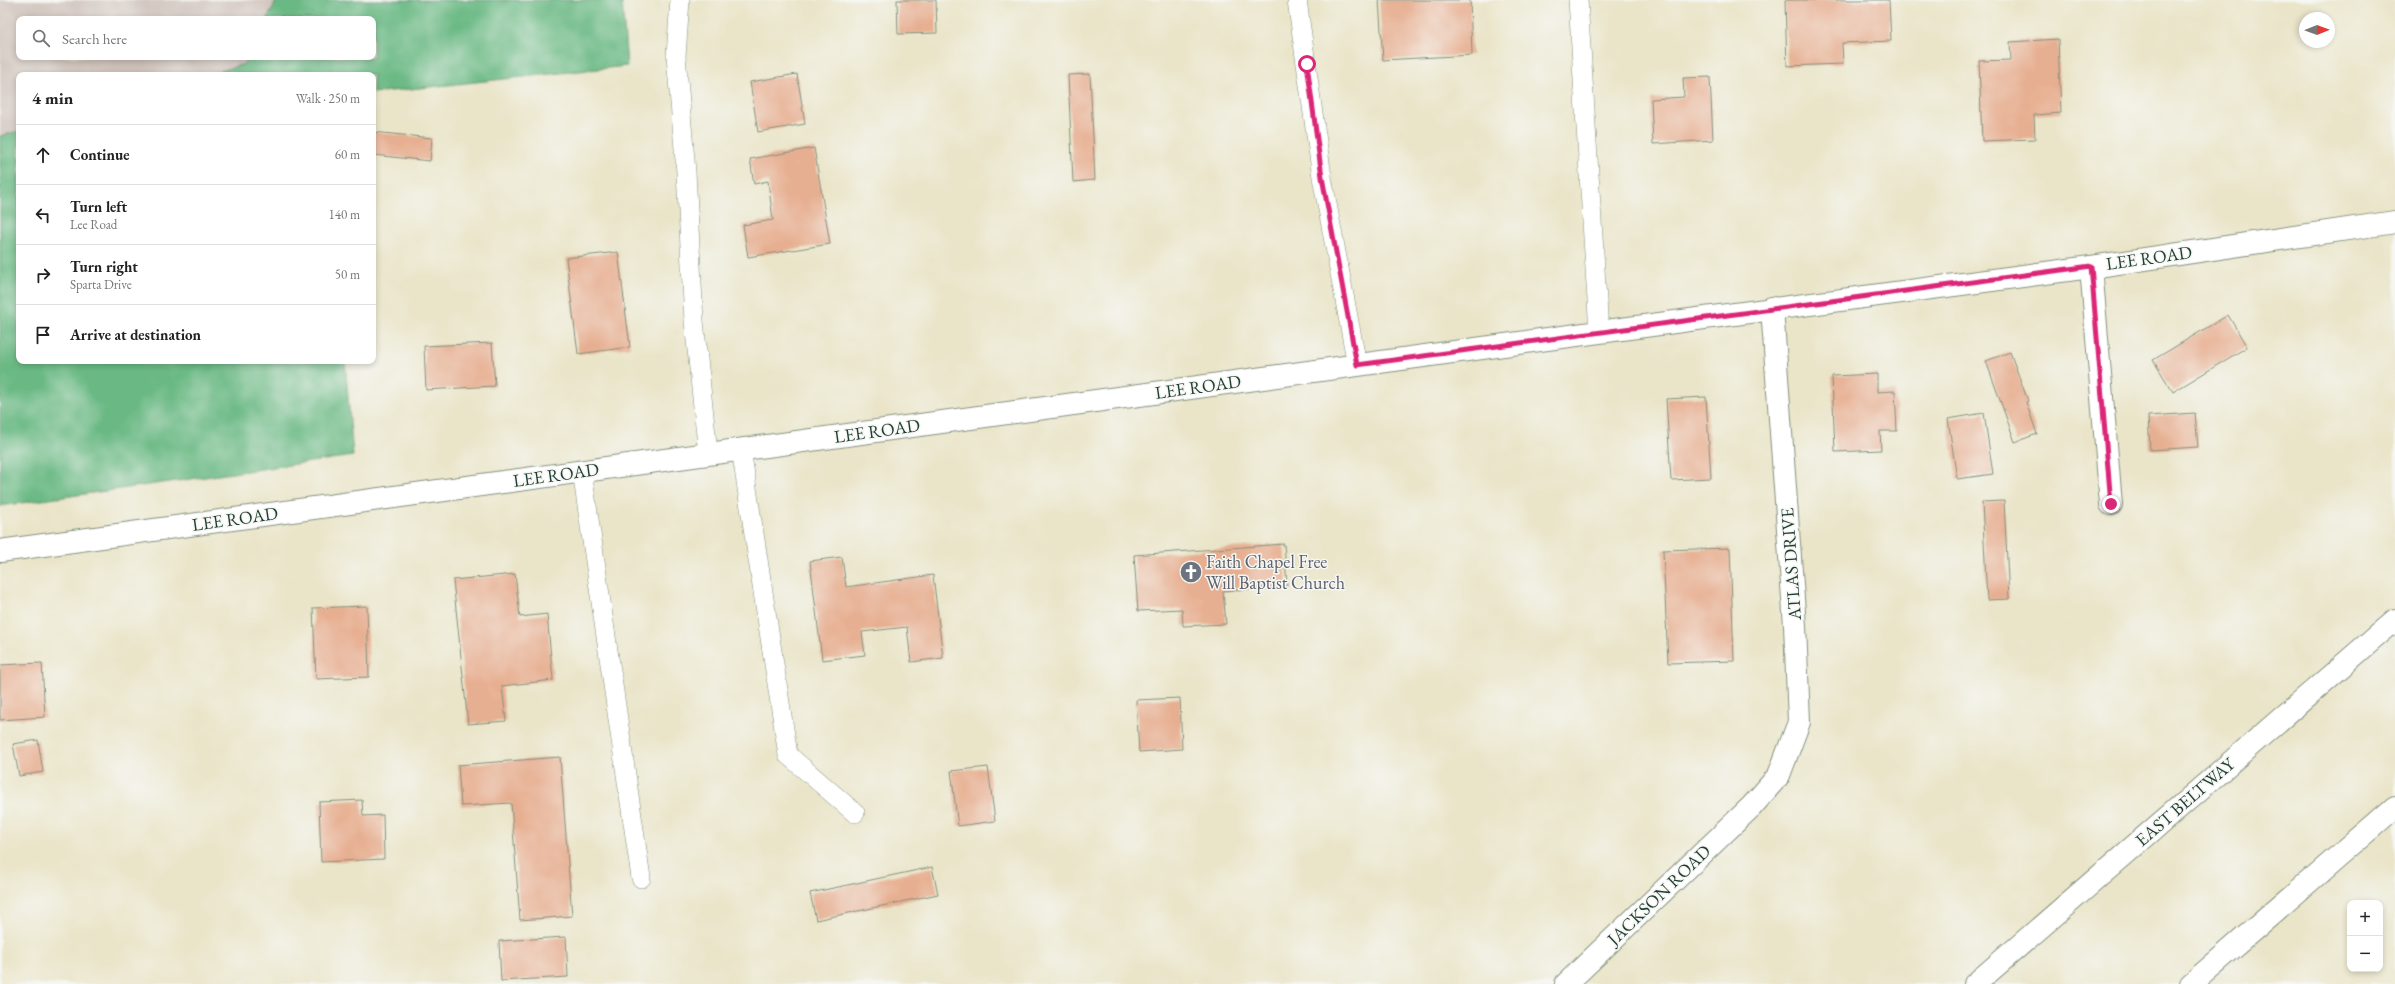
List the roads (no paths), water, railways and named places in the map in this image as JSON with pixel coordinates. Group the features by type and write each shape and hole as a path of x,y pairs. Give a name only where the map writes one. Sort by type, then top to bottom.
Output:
{"main road":[{"name":"LEE ROAD","path":"0,551 1772,308 2091,266 2395,222"},
{"path":"2091,266 2111,504"},
{"name":"ATLAS DRIVE","path":"1752,806 1779,775 1799,722 1795,618 1772,308"},
{"name":"EAST BELTWAY","path":"1975,984 2395,620"},
{"name":"JACKSON ROAD","path":"1566,984 1752,806"},
{"path":"2191,984 2395,807"}],"lane":[{"path":"680,0 676,56 694,321 708,454"},
{"path":"1297,0 1322,177 1357,365"},
{"path":"1578,0 1599,332"},
{"path":"741,449 788,755 855,813"},
{"path":"582,471 641,878"}],"place":[{"name":"Faith Chapel Free Will Baptist Church","path":"1191,572"}]}
